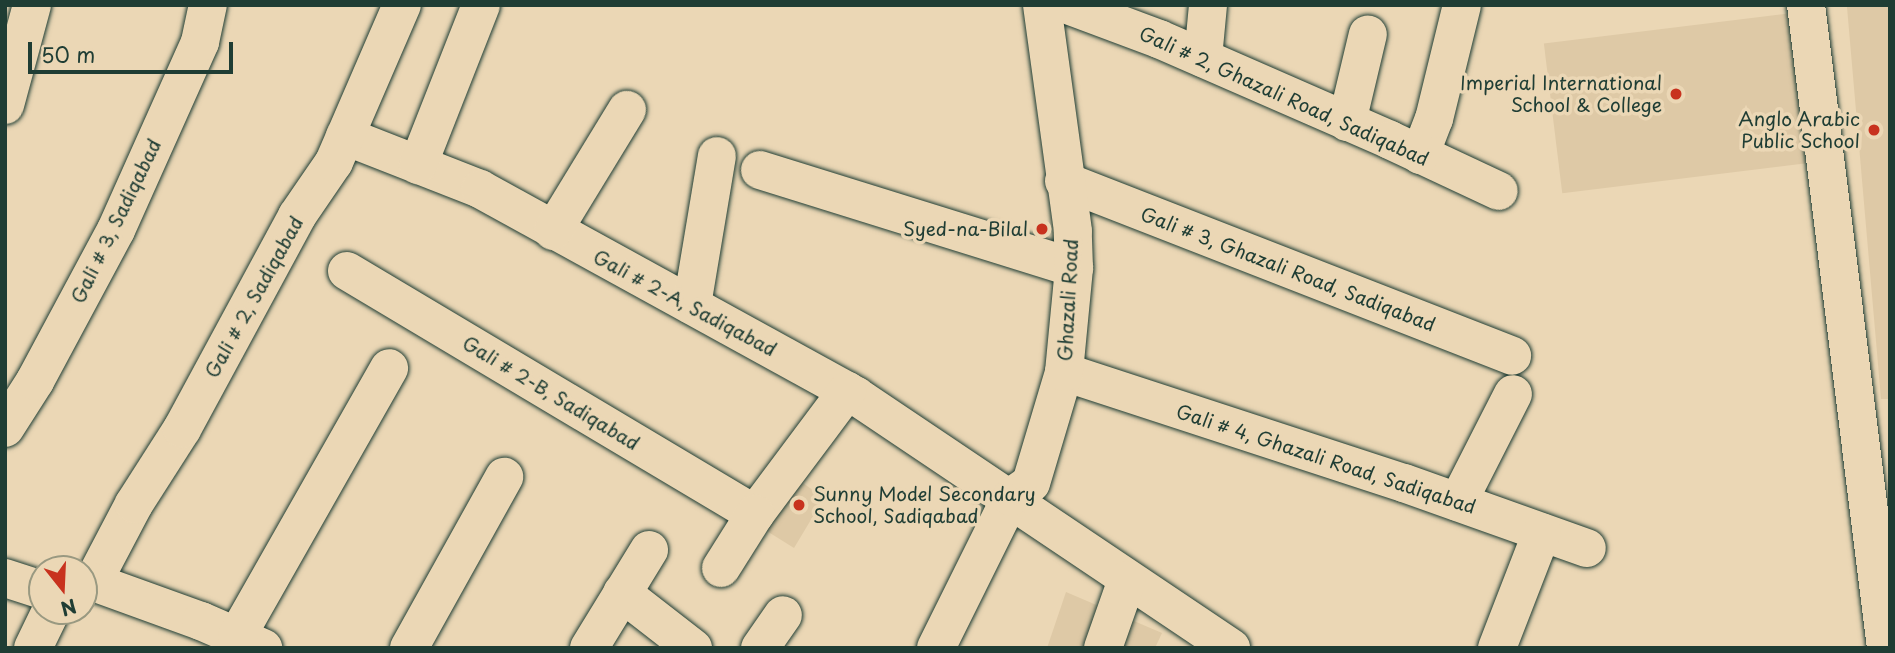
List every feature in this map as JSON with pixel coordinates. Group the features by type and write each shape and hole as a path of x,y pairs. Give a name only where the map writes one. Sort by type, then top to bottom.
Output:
{"street":[{"path":"5,105 32,5"},
{"name":"Gali # 3, Sadiqabad","path":"5,428 35,381 116,230 200,42 208,5"},
{"name":"Gali # 2, Sadiqabad","path":"98,568 134,504 182,429 297,216 334,162 402,5"},
{"path":"418,165 481,5"},
{"name":"Ghazali Road","path":"936,648 1011,497 1031,483 1064,372 1074,268 1073,231 1064,181 1042,5"},
{"name":"Gali # 2, Ghazali Road, Sadiqabad","path":"1068,5 1159,22 1203,58 1499,191"},
{"path":"1203,58 1208,5"},
{"path":"1420,155 1434,120 1462,5"},
{"path":"1806,5 1876,461 1886,648"},
{"path":"1347,122 1368,34"},
{"path":"553,231 627,110"},
{"name":"Gali # 2-A, Sadiqabad","path":"345,136 480,189 847,391 1011,497 1127,580 1231,648"},
{"path":"692,305 717,156"},
{"path":"760,170 1074,268"},
{"name":"Gali # 3, Ghazali Road, Sadiqabad","path":"1064,181 1512,356"},
{"name":"Gali # 2-B, Sadiqabad","path":"347,271 755,514"},
{"path":"98,588 196,634 250,642 389,368"},
{"name":"Gali # 4, Ghazali Road, Sadiqabad","path":"1064,372 1458,502 1587,548"},
{"path":"722,568 755,514 847,391"},
{"path":"1458,502 1513,394"},
{"path":"409,648 504,477"},
{"path":"1497,648 1542,532"},
{"path":"589,648 649,550"},
{"path":"5,578 28,585"},
{"path":"1103,648 1127,580"},
{"path":"622,593 693,648"},
{"path":"760,648 783,615"},
{"path":"33,648 44,625"}],"shaded area":[{"name":"Anglo Arabic Public School","path":"1890,5 1890,399 1881,399 1847,7"},
{"name":"Imperial International School & College","path":"1792,13 1810,163 1562,193 1544,43"},
{"path":"793,476 824,498 794,548 757,525"},
{"path":"1066,592 1162,633 1155,648 1047,648"}],"place":[{"name":"Imperial International School & College","path":"1676,94"},
{"name":"Anglo Arabic Public School","path":"1874,130"},
{"name":"Syed-na-Bilal","path":"1042,229"},
{"name":"Sunny Model Secondary School, Sadiqabad","path":"799,505"}]}
